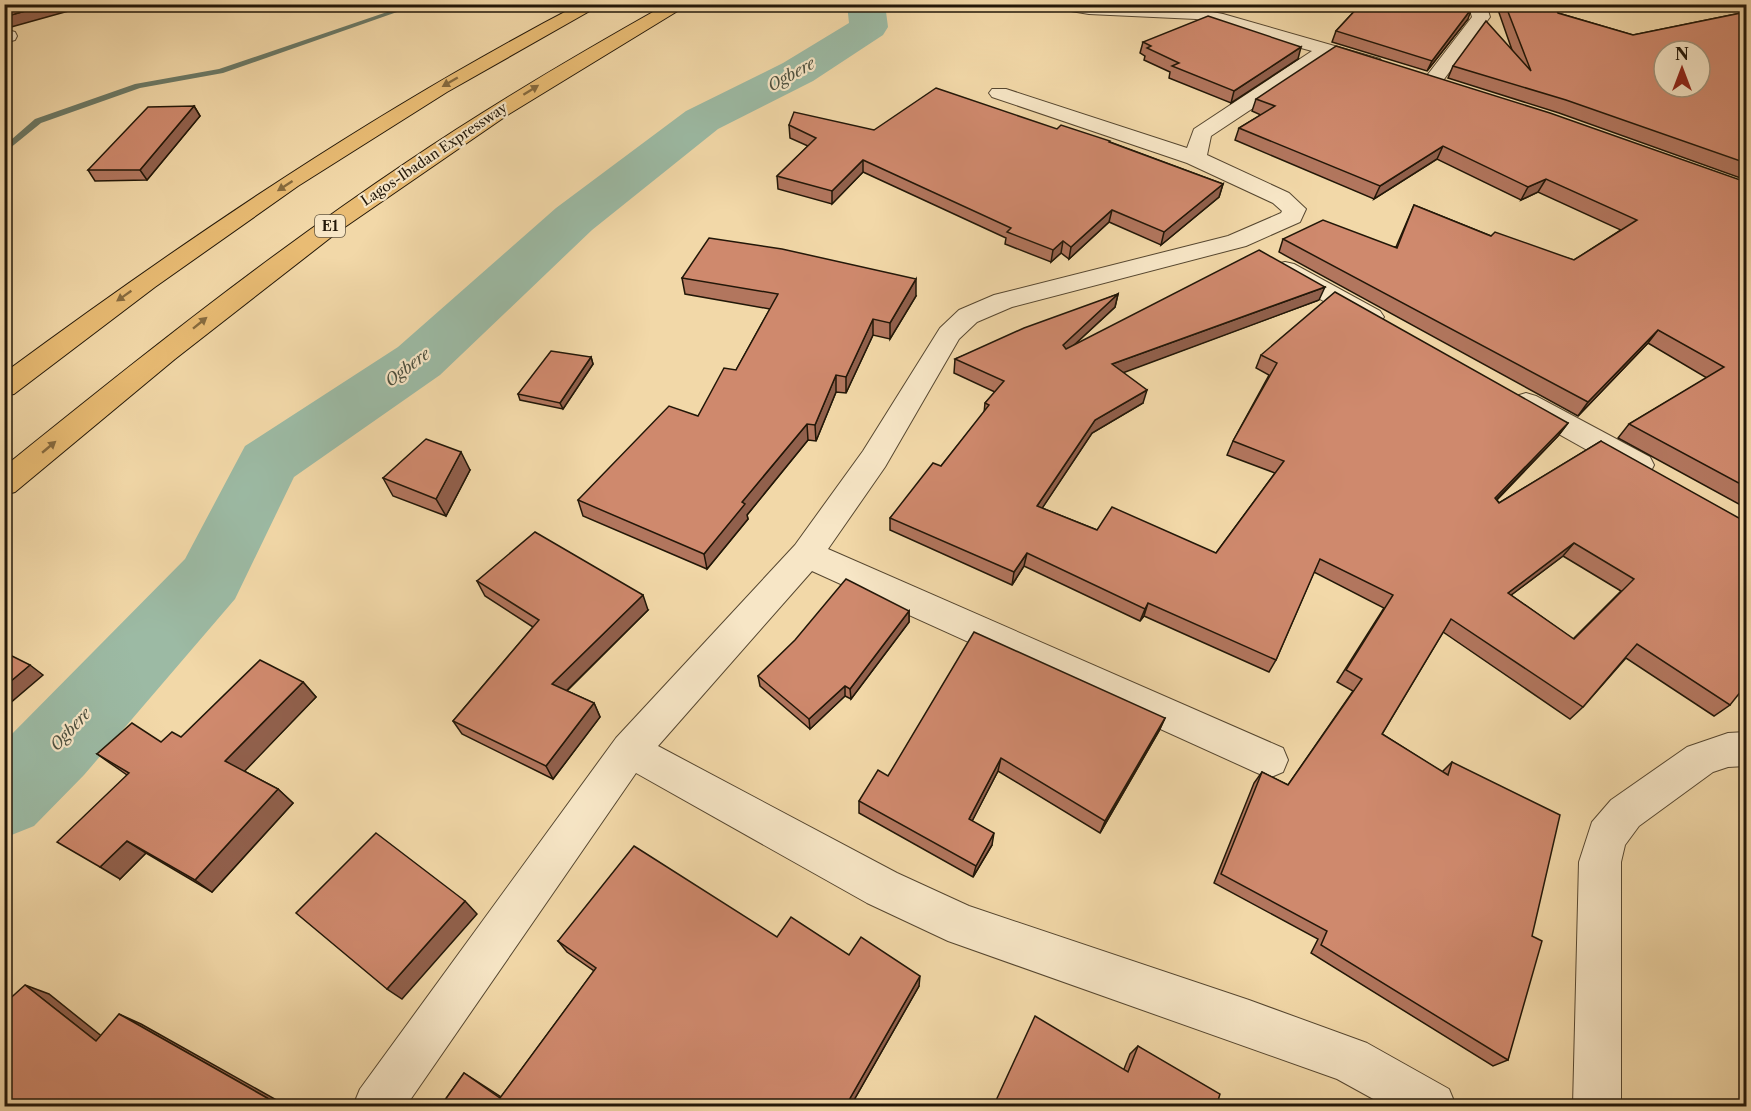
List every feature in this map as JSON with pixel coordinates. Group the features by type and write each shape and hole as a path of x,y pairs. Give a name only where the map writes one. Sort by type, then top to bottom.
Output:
{"highway":[{"path":"4,387 109,307 220,229 356,139 513,46 594,4"},
{"name":"Lagos-Ibadan Expressway","path":"4,484 229,300 360,204 467,129 565,69 681,4"}],"street":[{"path":"1059,4 1089,9 1196,14 1217,18 1391,69"},
{"path":"1432,82 1481,17 1477,4"},
{"path":"1195,159 1201,133 1329,49"},
{"path":"1412,75 1454,89"},
{"path":"377,1107 630,750 807,554 874,459 949,334 968,316 1003,301 1237,242 1292,217 1294,209 1281,198 1195,159 999,93"},
{"path":"1237,242 1393,328"},
{"path":"1507,392 1663,479"},
{"path":"807,554 1269,760"},
{"path":"1597,1107 1600,862 1605,836 1625,813 1701,759 1728,750 1746,749"},
{"path":"630,750 882,888 963,926 1249,1023 1350,1060 1432,1107"}],"building":[{"path":"4,4 50,4 4,17"},
{"path":"1361,4 1469,4 1472,8 1432,61 1336,31"},
{"path":"1505,4 1553,4 1558,13 1633,35 1746,12 1746,163 1566,100 1453,66 1486,21 1531,71"},
{"path":"1208,16 1301,47 1234,91 1172,66 1179,63 1147,48 1151,46 1143,42"},
{"path":"1336,46 1550,113 1746,182 1746,487 1629,424 1724,367 1658,330 1588,402 1283,239 1323,220 1397,248 1414,205 1491,236 1495,232 1574,260 1637,220 1546,179 1528,187 1443,146 1380,186 1239,128 1275,106 1256,99"},
{"path":"936,88 1057,129 1061,125 1110,141 1223,184 1164,232 1112,210 1071,247 1063,241 1053,250 1007,232 1011,228 863,160 832,191 777,176 816,138 789,125 794,112 874,130"},
{"path":"194,106 140,170 88,170 148,107"},
{"path":"709,238 782,249 916,279 890,323 873,319 846,377 836,375 815,425 807,424 742,502 745,504 704,554 578,500 669,406 698,416 724,368 736,370 778,294 682,278"},
{"path":"1259,250 1325,287 1112,364 1147,390 1095,420 1037,506 1097,530 1112,507 1216,553 1284,461 1233,441 1277,363 1261,355 1335,292 1568,423 1495,498 1499,503 1601,441 1746,522 1746,685 1730,705 1637,644 1583,707 1451,619 1382,734 1448,775 1452,762 1560,815 1532,936 1542,941 1508,1060 1321,945 1327,931 1221,874 1262,772 1288,785 1362,679 1346,670 1393,595 1320,559 1276,660 1148,603 1145,609 1027,553 1014,572 890,518 933,463 941,466 989,405 985,403 1004,381 955,359 1024,328 1118,294 1063,345 1066,349","holes":["1574,543 1634,579 1574,639 1508,593"]},
{"path":"551,351 591,357 560,403 518,394"},
{"path":"426,439 461,452 436,499 383,478"},
{"path":"535,532 643,595 552,684 594,703 546,766 453,721 539,620 477,581"},
{"path":"846,579 909,611 850,689 845,686 809,719 758,676 795,640"},
{"path":"974,632 1165,718 1105,821 1001,758 969,819 994,833 976,866 859,801 878,770 888,776"},
{"path":"4,652 30,665 4,687"},
{"path":"260,660 303,682 225,761 278,789 195,880 127,841 100,867 57,842 129,773 97,754 132,723 161,742 172,732 181,737"},
{"path":"376,833 465,901 387,989 296,913"},
{"path":"634,846 777,937 791,917 849,955 861,937 920,976 845,1107 583,1107 578,1103 576,1107 440,1107 464,1073 500,1098 596,968 558,941"},
{"path":"25,985 96,1041 119,1014 283,1107 4,1107 4,1004"},
{"path":"1035,1016 1128,1072 1138,1046 1220,1094 1216,1107 993,1107"}],"waterway":[{"path":"4,151 38,121 138,86 220,71 395,11 406,4"},
{"name":"Ogbere","path":"4,798 55,749 210,579 268,462 419,361 574,219 702,120 798,72 869,27 866,4"}]}
